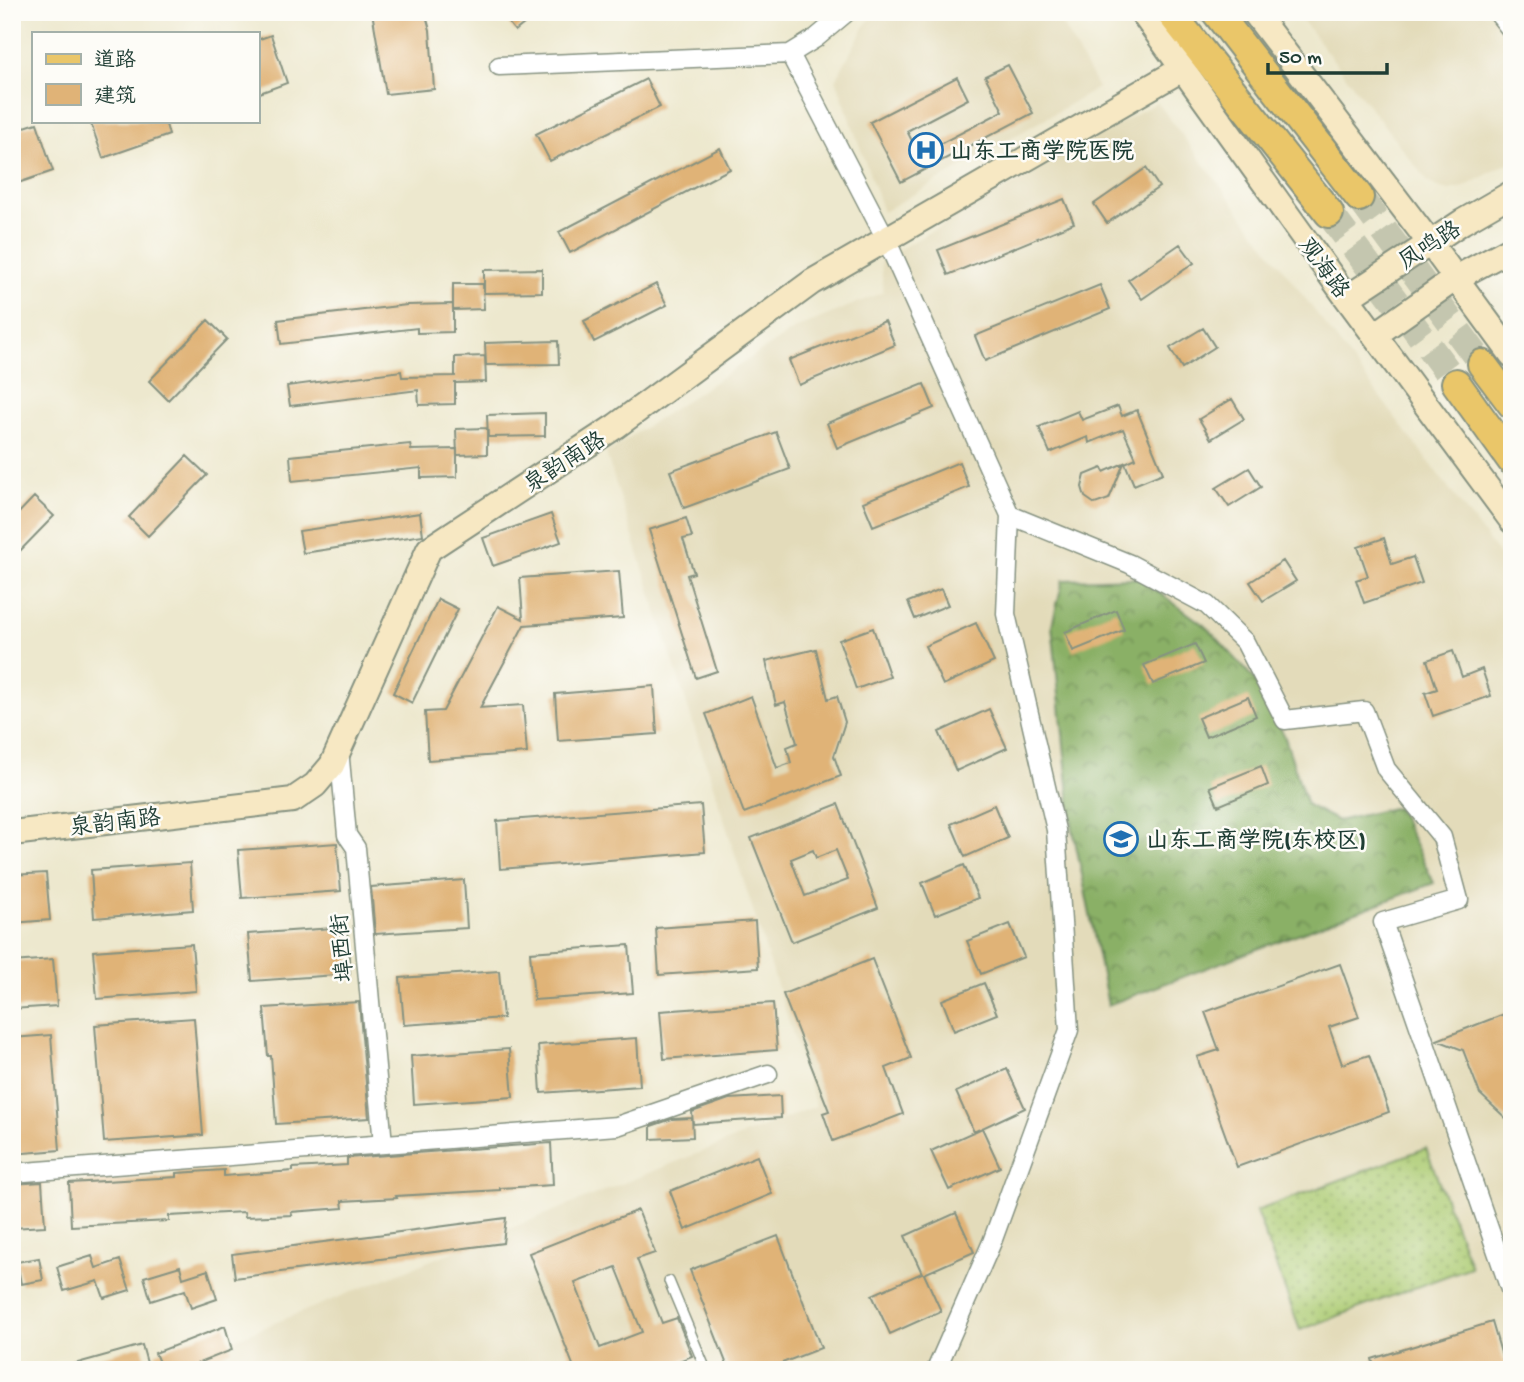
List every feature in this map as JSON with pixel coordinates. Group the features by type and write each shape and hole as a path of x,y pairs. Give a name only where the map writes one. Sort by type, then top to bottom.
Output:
{"main road":[{"name":"观海路","path":"1170,12 1329,213"},
{"path":"1216,12 1359,197"},
{"path":"1482,363 1512,404"},
{"path":"1456,383 1512,461"}],"street":[{"path":"499,66 790,54 816,38 848,12"},
{"name":"观海路","path":"1142,12 1347,298 1512,521"},
{"path":"1254,12 1512,355"},
{"path":"1497,12 1512,31"},
{"path":"790,54 886,239 1010,514 1006,614 1056,830 1069,1030 992,1242 936,1370"},
{"name":"泉韵南路","path":"12,834 293,800 315,785 332,765 429,549 616,426 812,282 1182,69"},
{"name":"凤鸣路","path":"1347,298 1512,193"},
{"name":"凤鸣路","path":"1375,335 1455,278 1512,248"},
{"path":"1010,514 1130,564 1207,605 1245,642 1285,720 1364,711 1386,769 1442,837 1459,900 1383,922 1512,1295"},
{"name":"埠西街","path":"339,749 347,835 356,848 383,1144"},
{"path":"12,1172 617,1126 768,1074"}],"lane":[{"path":"669,1281 706,1370"}],"shaded area":[{"name":"山东工商学院医院","path":"879,12 1055,12 1098,88 883,212 836,79 867,22"},
{"path":"1296,12 1512,12 1512,161 1464,187 1449,190 1428,182"},
{"name":"山东工商学院(东校区)","path":"1157,102 1512,572 1512,1370 157,1370 816,1106 606,453 795,329 883,292 881,260"}],"green space":[{"path":"1139,578 1208,628 1255,680 1284,735 1307,805 1338,821 1397,807 1434,883 1108,1005 1072,825 1052,625 1063,580"},
{"path":"1426,1148 1471,1267 1300,1330 1256,1211"}],"building":[{"path":"372,12 425,12 430,30 434,89 386,94"},
{"path":"500,12 539,12 515,31"},
{"path":"271,35 287,83 259,93 259,39"},
{"path":"1008,65 1033,113 901,182 870,122 957,77 968,99 907,131 919,155 1003,111 985,76"},
{"path":"646,79 660,107 550,161 536,134"},
{"path":"90,122 165,122 169,135 103,158"},
{"path":"37,123 53,171 12,185 12,131"},
{"path":"720,148 730,169 570,253 559,232"},
{"path":"1146,168 1159,187 1107,223 1094,204"},
{"path":"1064,199 1074,223 948,275 938,250"},
{"path":"1180,244 1194,263 1142,299 1128,280"},
{"path":"542,269 542,292 484,293 484,270"},
{"path":"453,284 483,284 484,309 453,310"},
{"path":"656,284 667,305 594,342 584,321"},
{"path":"1100,285 1110,309 985,361 975,336"},
{"path":"453,304 453,332 417,333 417,328 281,344 278,320 407,305"},
{"path":"208,320 227,339 168,400 149,381"},
{"path":"885,321 895,345 799,385 789,360"},
{"path":"1203,328 1215,347 1182,368 1170,348"},
{"path":"558,341 559,364 486,365 485,343"},
{"path":"485,356 486,382 455,383 455,404 419,405 418,390 290,406 287,386 401,371 402,377 455,376 455,357"},
{"path":"924,384 934,408 837,448 827,423"},
{"path":"1232,399 1244,419 1211,439 1199,419"},
{"path":"1118,406 1122,416 1137,410 1163,473 1134,485 1125,463 1136,458 1123,429 1089,443 1088,437 1050,453 1039,427 1078,411 1082,420"},
{"path":"545,413 545,436 488,437 487,415"},
{"path":"487,428 487,454 457,455 456,429"},
{"path":"776,432 790,469 684,508 670,471"},
{"path":"410,444 411,450 457,449 457,477 421,478 421,468 292,481 290,456"},
{"path":"187,456 207,475 148,536 129,517"},
{"path":"959,462 969,487 873,526 863,502"},
{"path":"1124,463 1109,499 1095,504 1085,497 1082,487 1085,475 1102,468 1104,472"},
{"path":"1249,468 1261,487 1229,507 1216,488"},
{"path":"34,497 54,516 12,559 12,520"},
{"path":"420,513 423,535 303,553 299,531"},
{"path":"551,514 561,542 493,566 483,538"},
{"path":"686,518 692,537 683,539 694,573 687,575 717,671 696,678 649,530"},
{"path":"1384,538 1392,564 1413,557 1422,583 1364,603 1356,580 1368,576 1358,547"},
{"path":"1283,561 1296,581 1263,601 1250,582"},
{"path":"619,571 623,618 524,625 480,708 523,705 527,753 428,760 425,712 443,711 498,606 523,619 520,578"},
{"path":"941,589 948,605 915,619 908,602"},
{"path":"438,599 458,609 412,703 393,693"},
{"path":"1116,610 1124,630 1073,651 1065,632"},
{"path":"976,623 994,662 943,685 925,646"},
{"path":"873,628 890,677 856,689 839,640"},
{"path":"1195,644 1204,663 1153,684 1144,665"},
{"path":"816,649 828,699 837,696 845,722 834,756 841,776 744,813 706,714 751,696 777,768 791,763 787,747 797,743 785,702 776,705 766,661"},
{"path":"1453,651 1462,677 1482,669 1491,696 1433,716 1425,693 1437,689 1427,660"},
{"path":"654,686 657,734 558,741 555,694"},
{"path":"1248,697 1256,716 1206,737 1198,718"},
{"path":"989,709 1007,748 956,771 939,732"},
{"path":"1261,766 1268,785 1218,806 1210,787"},
{"path":"838,804 878,908 792,942 751,838","holes":["813,850 816,858 836,850 848,880 805,896 791,859"]},
{"path":"701,805 705,852 500,869 497,821"},
{"path":"994,805 1008,838 965,857 951,824"},
{"path":"337,843 341,891 242,898 238,850"},
{"path":"190,863 193,910 94,918 91,870"},
{"path":"964,865 978,898 935,915 922,883"},
{"path":"46,873 50,920 12,923 12,875"},
{"path":"464,880 467,928 375,934 371,887"},
{"path":"755,921 758,968 659,975 656,928"},
{"path":"1010,924 1024,957 981,974 967,941"},
{"path":"347,927 350,974 252,981 248,934"},
{"path":"192,944 196,991 97,999 93,951"},
{"path":"629,945 633,993 534,1000 530,952"},
{"path":"53,959 57,1006 12,1009 12,962"},
{"path":"872,959 911,1058 886,1068 903,1114 833,1141 823,1113 829,1111 783,994"},
{"path":"1340,964 1359,1017 1329,1027 1342,1064 1369,1055 1389,1112 1237,1167 1197,1057 1219,1050 1205,1012"},
{"path":"499,971 503,1018 404,1025 400,978"},
{"path":"984,983 997,1014 954,1031 942,1000"},
{"path":"359,1002 369,1118 276,1124 264,1008"},
{"path":"773,1003 777,1050 664,1059 660,1011"},
{"path":"1512,1011 1512,1124 1480,1094 1463,1050 1437,1040"},
{"path":"194,1018 203,1135 104,1142 95,1025"},
{"path":"51,1035 60,1150 12,1154 12,1038"},
{"path":"637,1038 640,1086 541,1093 538,1045"},
{"path":"509,1049 513,1097 414,1104 411,1056"},
{"path":"1007,1069 1025,1108 974,1132 956,1092"},
{"path":"780,1096 781,1118 693,1124 692,1112 729,1099"},
{"path":"692,1118 693,1137 651,1139 651,1126 672,1119"},
{"path":"982,1128 1000,1167 949,1190 931,1151"},
{"path":"551,1143 553,1185 342,1201 343,1208 291,1212 292,1215 245,1217 244,1212 169,1216 169,1221 71,1226 69,1183 177,1177 177,1173 224,1170 224,1176 293,1171 293,1168 347,1165 347,1158"},
{"path":"757,1156 772,1194 685,1230 670,1191"},
{"path":"42,1182 45,1226 12,1228 12,1184"},
{"path":"638,1210 655,1253 637,1259 662,1323 677,1318 692,1356 656,1370 575,1370 529,1253","holes":["616,1267 642,1332 600,1348 575,1283"]},
{"path":"956,1213 974,1252 924,1274 941,1311 890,1334 872,1295 922,1273 905,1236"},
{"path":"506,1218 503,1243 235,1278 232,1254"},
{"path":"778,1236 821,1348 764,1370 729,1370 690,1270"},
{"path":"92,1256 96,1268 120,1260 130,1290 104,1298 98,1281 64,1291 57,1267"},
{"path":"39,1258 43,1280 21,1284 17,1262"},
{"path":"180,1266 183,1278 208,1270 217,1299 191,1308 185,1290 151,1301 144,1277"},
{"path":"1492,1322 1506,1370 1375,1370 1372,1359"},
{"path":"225,1326 232,1350 181,1370 162,1370 155,1353"},
{"path":"142,1345 147,1363 122,1370 67,1370 67,1366"}],"tunnel":[{"path":"1359,197 1482,364"},
{"path":"1329,213 1456,383"}],"place":[{"name":"山东工商学院医院","path":"926,150"},
{"name":"山东工商学院(东校区)","path":"1121,839"}]}
